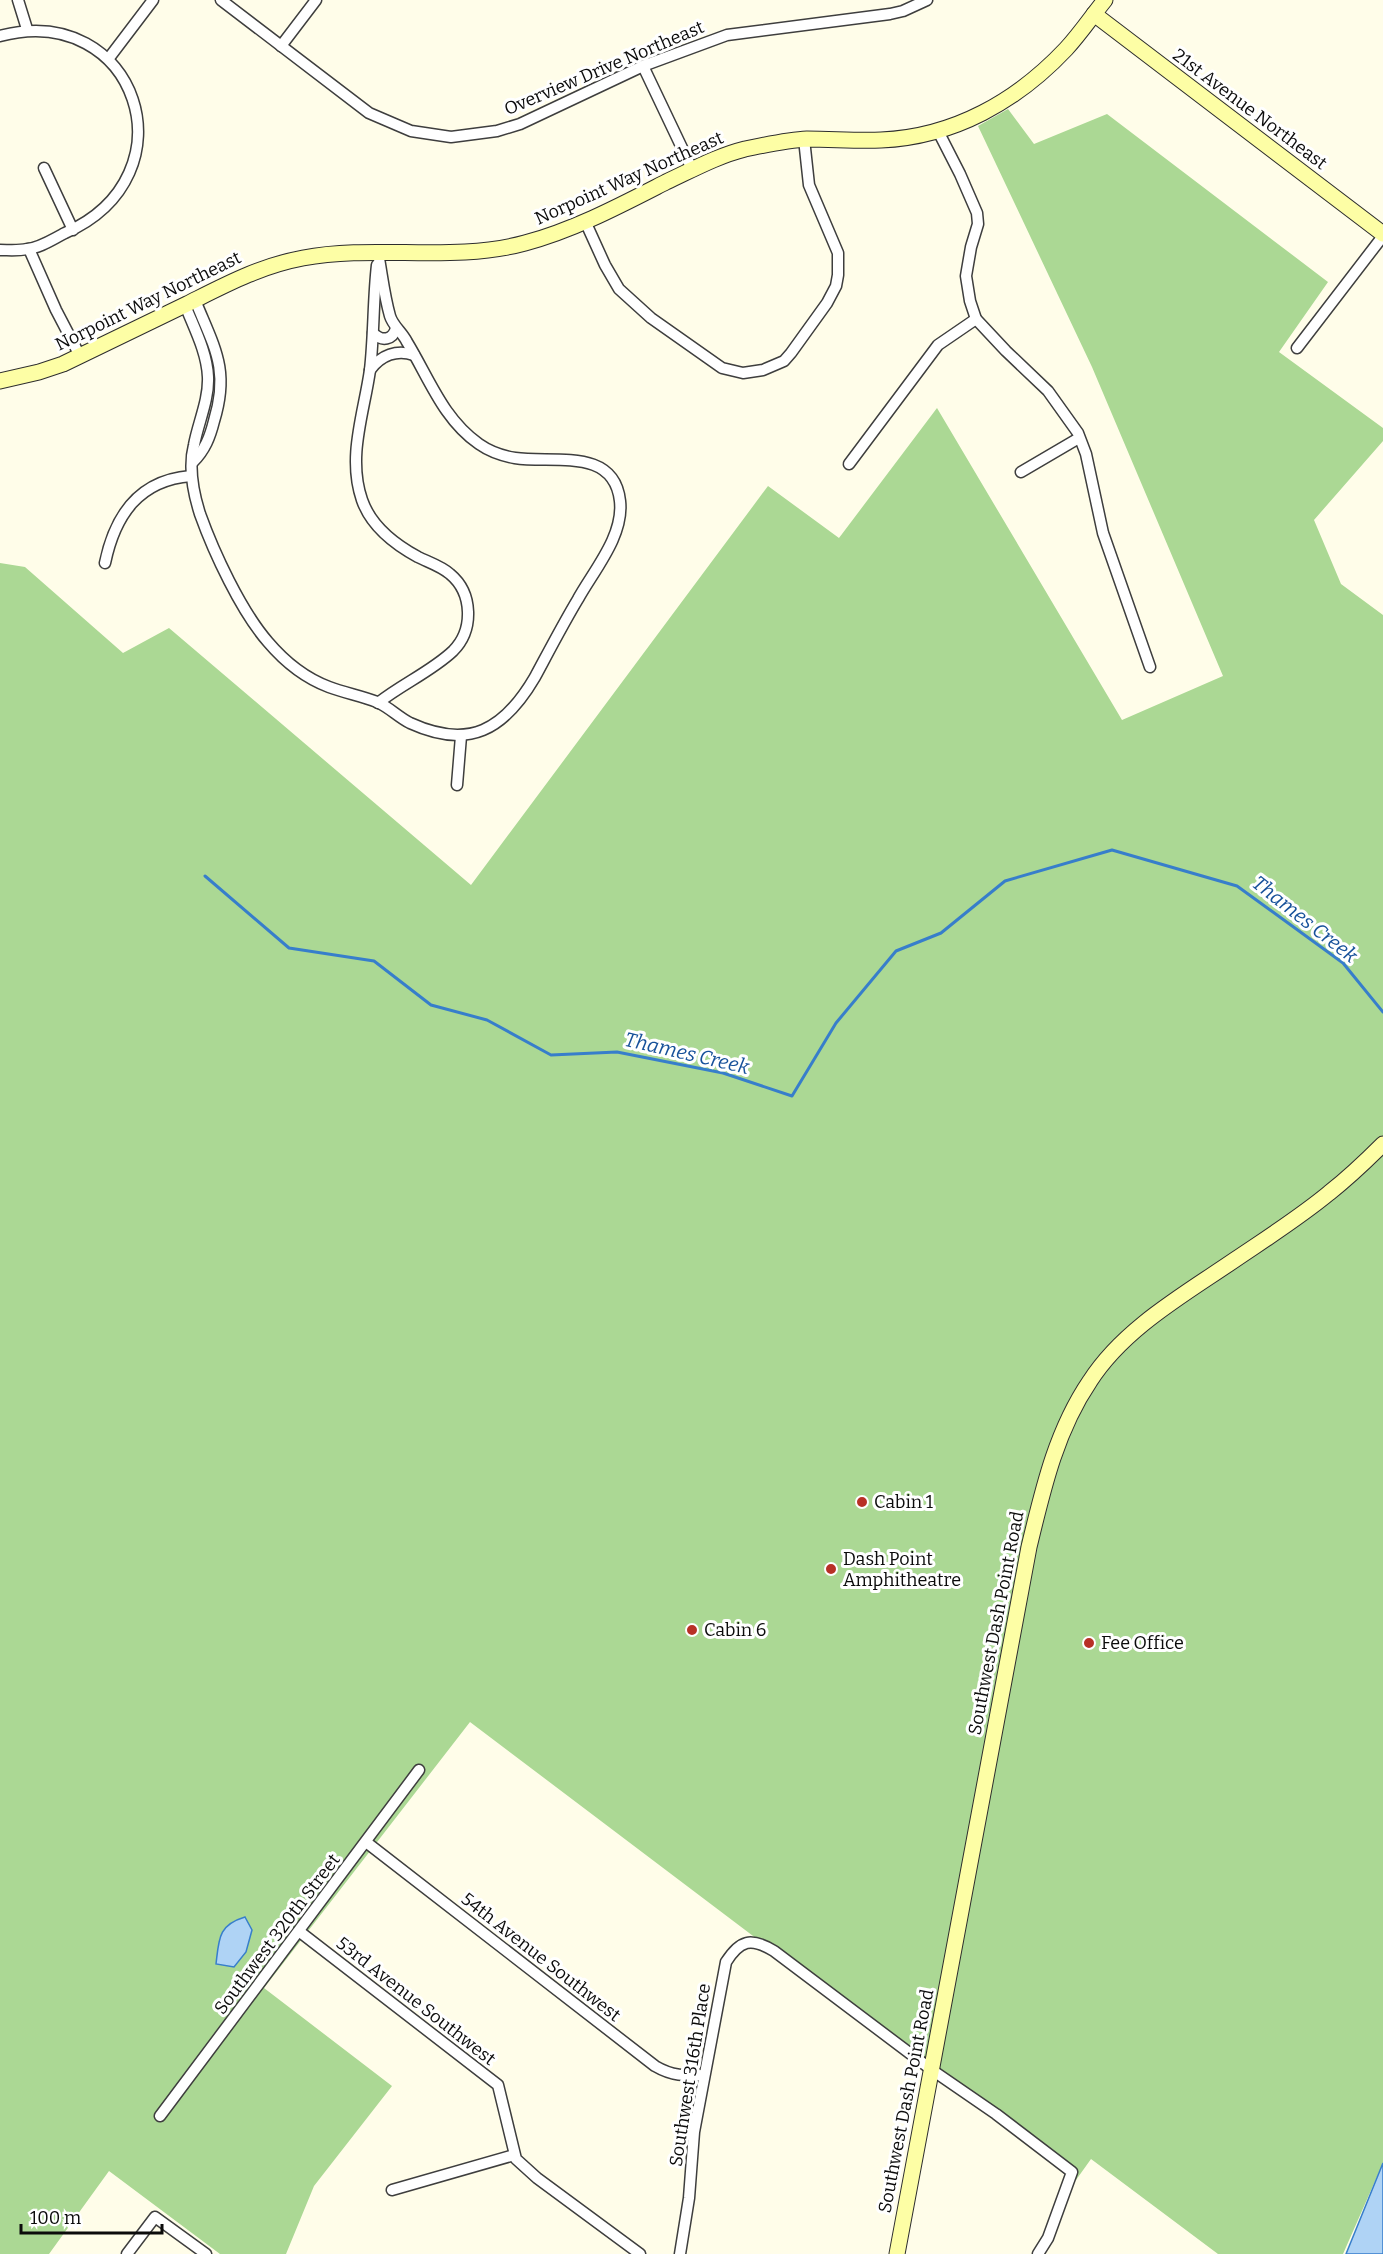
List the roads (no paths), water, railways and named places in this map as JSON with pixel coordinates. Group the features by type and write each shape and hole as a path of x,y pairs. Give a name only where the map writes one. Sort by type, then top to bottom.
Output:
{"street":[{"path":"18,0 27,29"},
{"path":"109,58 153,0"},
{"name":"Overview Drive Northeast","path":"221,0 369,113 411,130 451,137 497,131 520,124 643,66 727,35 890,14 927,0"},
{"path":"281,46 316,0"},
{"name":"Norpoint Way Northeast","path":"0,381 39,372 80,356 250,272 272,265 336,253 464,252 500,249 536,240 585,221 692,169 743,150 804,139 883,140 938,131 990,110 1026,85 1066,49 1106,0"},
{"name":"21st Avenue Northeast","path":"1094,14 1383,235"},
{"path":"0,36 27,29 61,31 97,48 123,75 135,101 138,120 138,145 128,177 104,209 74,230 29,249 0,250"},
{"path":"643,66 692,169"},
{"path":"938,131 977,213 978,224 966,276 976,319 1048,391 1072,423 1086,454 1103,532 1150,667"},
{"path":"585,221 619,289 651,318 722,368 743,373 769,368 783,361 797,345 827,303 836,286 838,274 838,254 809,185 804,139"},
{"path":"44,168 74,230"},
{"path":"1297,348 1383,235"},
{"path":"29,249 56,310 80,356"},
{"path":"190,302 203,350 208,380 192,449 191,476 201,516 248,614 269,644 310,679 378,703 417,726 434,732 461,736 498,723 521,700 608,548 619,519 620,501 615,486 607,474 588,463 515,458 481,445 455,424 446,412 408,342 390,319 378,253"},
{"path":"378,253 369,371 356,453 358,486 363,502 378,527 398,546 450,574 463,591 468,611 467,628 453,651 378,703"},
{"path":"849,464 934,350 943,340 976,319"},
{"path":"373,333 379,338 387,339 393,335 396,328"},
{"path":"369,371 379,360 391,354 414,355"},
{"path":"1020,472 1079,438"},
{"path":"105,563 116,526 135,498 166,480 191,476"},
{"path":"457,784 461,736"},
{"name":"Southwest Dash Point Road","path":"897,2254 1029,1547 1059,1439 1076,1402 1091,1378 1128,1336 1322,1199 1378,1149"},
{"name":"Southwest 320th Street","path":"160,2116 300,1932 419,1770"},
{"name":"54th Avenue Southwest","path":"366,1842 656,2066 669,2074 704,2075"},
{"name":"53rd Avenue Southwest","path":"300,1932 498,2085 514,2155"},
{"name":"Southwest 316th Place","path":"680,2254 689,2198 694,2132 704,2075 726,1962 737,1947 754,1942 763,1944 932,2070"},
{"path":"932,2070 996,2114 1072,2172 1048,2238 1038,2254"},
{"path":"392,2190 514,2155 522,2166 537,2178 640,2254"},
{"path":"128,2254 156,2217 206,2254"}],"water":[{"path":"245,1917 252,1930 246,1952 234,1967 216,1964 219,1940 225,1929 236,1920"},
{"path":"1383,2163 1383,2254 1346,2254"}],"waterway":[{"name":"Thames Creek","path":"205,876 289,948 374,961 431,1005 487,1020 551,1055 617,1052 723,1073 792,1096 836,1023 896,951 941,933 1005,881 1112,850 1237,886 1343,963 1383,1012"}],"place":[{"name":"Cabin 1","path":"862,1502"},
{"name":"Dash Point Amphitheatre","path":"831,1569"},
{"name":"Cabin 6","path":"692,1630"},
{"name":"Fee Office","path":"1089,1643"}]}
